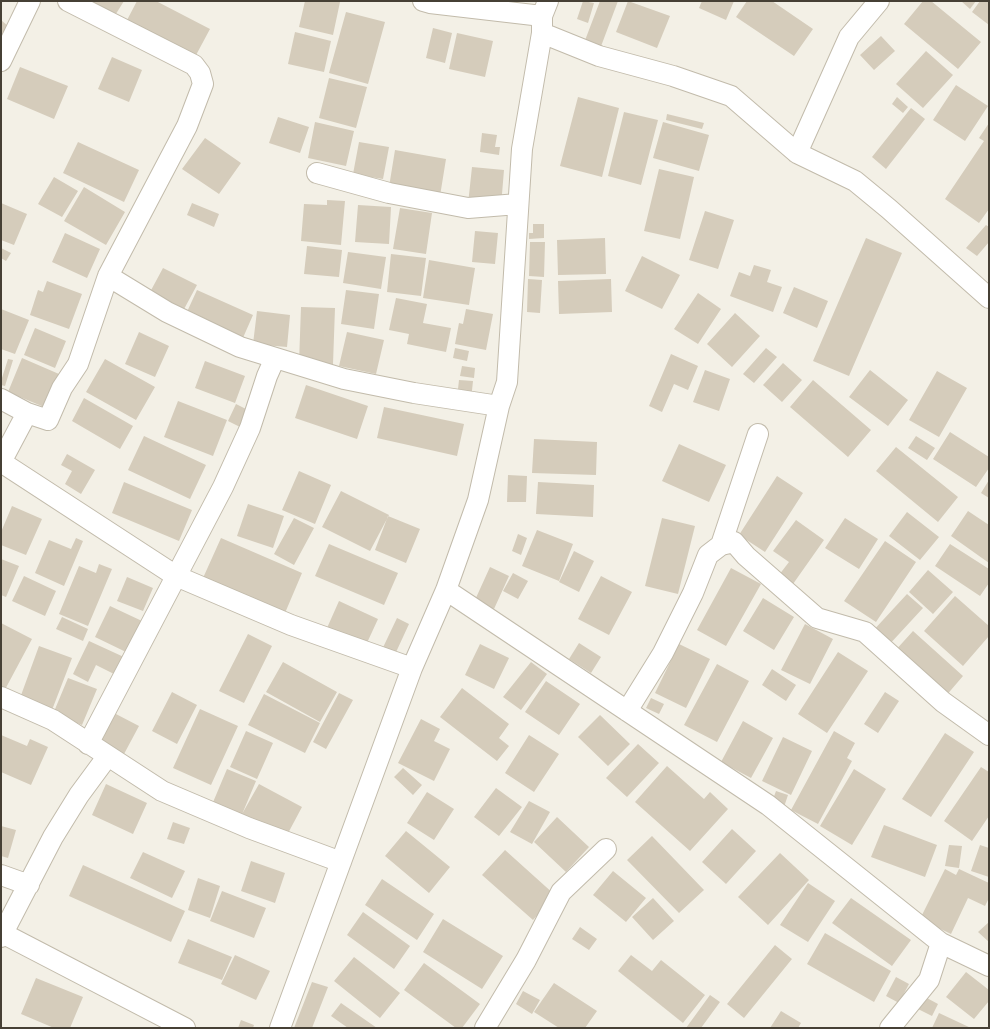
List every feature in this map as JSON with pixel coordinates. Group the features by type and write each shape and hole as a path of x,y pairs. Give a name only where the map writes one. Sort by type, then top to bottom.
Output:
{"street":[{"path":"1,61 30,1"},
{"path":"1,399 28,413 48,420 62,388 78,364 108,276 187,126 203,84 200,73 194,65 68,1"},
{"path":"423,1 544,17 599,56 673,76 731,96 797,153 855,180 989,298"},
{"path":"797,153 849,37 879,1"},
{"path":"280,1028 412,668 446,590 478,500 499,406 507,382 522,149 544,17"},
{"path":"317,173 389,194 468,208 518,204"},
{"path":"108,276 175,316 240,347 344,379 414,393 499,406"},
{"path":"88,744 227,478 250,428 275,358"},
{"path":"28,413 1,462 176,576 291,625 412,668"},
{"path":"627,711 663,653 693,593 708,556 721,544 758,434"},
{"path":"721,544 734,542 746,556 816,618 865,632 943,702 989,735"},
{"path":"446,590 768,805 941,943 989,966"},
{"path":"1,697 53,720 162,791 249,828 341,862"},
{"path":"107,756 79,795 53,837 3,936 185,1028"},
{"path":"485,1028 526,960 561,892 606,849"},
{"path":"1,876 29,885"},
{"path":"890,1028 929,980 941,943"}],"building":[{"path":"91,1 124,1 114,17"},
{"path":"137,1 156,1 210,29 195,57 126,22"},
{"path":"305,1 340,2 333,35 299,27"},
{"path":"583,1 594,3 588,23 577,19"},
{"path":"600,1 618,1 600,49 584,43"},
{"path":"628,1 670,16 657,48 616,32"},
{"path":"702,1 734,1 726,20 699,8"},
{"path":"747,1 772,1 813,29 794,56 736,17"},
{"path":"923,1 931,1 981,42 958,69 904,24"},
{"path":"961,1 976,1 970,9"},
{"path":"980,1 989,1 989,25 972,12"},
{"path":"346,12 385,22 368,84 329,73"},
{"path":"1,20 8,26 1,35"},
{"path":"433,28 452,33 445,63 426,58"},
{"path":"295,32 331,41 324,72 288,64"},
{"path":"457,33 493,41 485,77 449,69"},
{"path":"881,36 895,51 874,70 860,55"},
{"path":"926,51 953,75 923,108 896,84"},
{"path":"112,57 142,70 129,102 98,89"},
{"path":"20,67 68,86 54,119 7,99"},
{"path":"329,78 367,87 356,128 319,118"},
{"path":"956,85 988,106 965,141 933,120"},
{"path":"578,97 619,108 602,177 560,166"},
{"path":"897,97 908,107 903,113 892,104"},
{"path":"911,108 925,119 886,169 872,157"},
{"path":"624,112 658,120 641,185 608,176"},
{"path":"667,114 704,123 702,129 666,120"},
{"path":"278,117 309,127 300,153 269,143"},
{"path":"315,122 354,131 346,166 308,158"},
{"path":"663,122 709,135 699,171 653,158"},
{"path":"989,123 989,209 979,223 945,199 984,141 979,138"},
{"path":"482,133 497,135 495,147 500,147 499,155 480,152"},
{"path":"205,138 241,163 219,194 182,169"},
{"path":"78,142 139,170 124,202 63,173"},
{"path":"359,142 389,147 383,179 353,174"},
{"path":"395,150 446,159 440,196 389,187"},
{"path":"472,167 504,170 501,206 468,204"},
{"path":"659,169 694,177 680,239 644,231"},
{"path":"54,177 78,191 62,217 38,204"},
{"path":"84,187 125,212 106,245 64,221"},
{"path":"327,200 345,201 341,245 301,241 304,204 327,205"},
{"path":"1,203 27,214 14,245 1,240"},
{"path":"192,203 219,214 214,227 187,215"},
{"path":"358,205 391,207 389,244 355,242"},
{"path":"400,208 432,213 426,254 393,249"},
{"path":"705,211 734,220 718,269 689,260"},
{"path":"533,224 544,224 544,238 529,239 529,233 533,233"},
{"path":"986,225 989,227 989,242 977,256 966,248"},
{"path":"475,231 498,233 495,264 472,262"},
{"path":"65,233 100,249 87,278 52,262"},
{"path":"605,238 606,274 558,275 557,240"},
{"path":"866,238 902,253 849,376 813,361"},
{"path":"530,242 545,242 544,277 529,276"},
{"path":"307,246 342,250 339,277 304,274"},
{"path":"1,248 11,253 6,261 1,258"},
{"path":"348,252 386,257 381,289 343,283"},
{"path":"391,254 426,258 421,296 387,292"},
{"path":"642,256 680,275 662,309 625,291"},
{"path":"429,260 475,268 469,305 423,298"},
{"path":"754,265 771,270 767,282 782,287 773,312 730,296 739,272 750,276"},
{"path":"163,268 197,285 183,311 149,294"},
{"path":"528,279 542,280 540,313 527,312"},
{"path":"611,279 612,312 559,314 558,281"},
{"path":"47,281 82,294 69,329 30,315 38,290 43,292"},
{"path":"794,287 828,301 817,328 783,313"},
{"path":"197,290 253,315 242,340 186,314"},
{"path":"346,290 379,294 374,329 341,324"},
{"path":"698,293 721,309 698,344 674,329"},
{"path":"396,298 427,304 423,323 451,328 446,352 407,344 409,334 389,330"},
{"path":"301,307 335,308 333,364 299,363"},
{"path":"1,309 29,320 15,354 1,349"},
{"path":"466,309 493,314 486,350 455,344 459,323 463,324"},
{"path":"257,311 290,315 287,347 253,344"},
{"path":"735,313 760,336 732,367 707,344"},
{"path":"35,328 66,341 55,368 24,355"},
{"path":"139,332 169,346 155,377 125,364"},
{"path":"347,332 384,340 376,374 339,366"},
{"path":"455,348 469,351 467,361 453,358"},
{"path":"766,348 777,357 754,383 743,374"},
{"path":"671,354 698,366 688,390 674,384 662,412 649,406"},
{"path":"22,358 59,374 44,407 8,392"},
{"path":"8,359 13,360 5,386 1,385 1,381"},
{"path":"105,359 155,387 136,420 86,392"},
{"path":"205,361 245,376 235,403 195,388"},
{"path":"783,363 802,380 782,402 763,385"},
{"path":"462,366 475,368 474,378 460,376"},
{"path":"705,370 730,379 719,411 693,402"},
{"path":"870,370 908,400 888,426 849,397"},
{"path":"937,371 967,388 939,437 909,420"},
{"path":"459,380 473,381 471,400 457,398"},
{"path":"813,380 871,430 848,457 790,407"},
{"path":"306,385 368,406 357,439 295,418"},
{"path":"84,398 133,426 120,449 72,421"},
{"path":"178,401 227,420 213,456 164,437"},
{"path":"236,404 248,410 240,427 228,421"},
{"path":"384,407 464,424 457,456 377,438"},
{"path":"950,432 989,457 989,468 976,487 933,459"},
{"path":"144,436 206,465 190,499 128,470"},
{"path":"916,436 935,448 927,460 908,448"},
{"path":"534,439 597,442 596,475 532,473"},
{"path":"679,444 726,465 709,502 662,481"},
{"path":"896,447 958,497 938,522 876,471"},
{"path":"67,454 95,470 81,494 65,484 72,471 61,465"},
{"path":"299,471 331,485 315,524 282,510"},
{"path":"508,475 527,476 526,502 507,502"},
{"path":"777,476 803,493 765,552 739,535"},
{"path":"989,480 989,498 981,493"},
{"path":"124,482 192,510 179,541 112,513"},
{"path":"538,482 594,485 593,517 536,514"},
{"path":"341,491 389,515 370,551 322,527"},
{"path":"248,504 284,516 273,548 237,536"},
{"path":"12,506 42,519 26,555 1,545 1,532"},
{"path":"968,511 989,525 989,563 951,536"},
{"path":"907,512 939,537 920,560 889,536"},
{"path":"388,516 420,529 406,563 375,550"},
{"path":"294,518 314,528 294,565 274,554"},
{"path":"662,518 695,526 678,594 645,586"},
{"path":"845,518 878,539 859,569 825,548"},
{"path":"796,520 824,540 793,584 779,575 789,562 773,551"},
{"path":"537,530 573,544 559,581 522,566"},
{"path":"518,534 527,538 521,555 512,551"},
{"path":"76,538 83,541 64,586 35,573 49,540 71,549"},
{"path":"221,538 302,573 285,613 203,578"},
{"path":"885,541 916,562 876,622 844,601"},
{"path":"329,544 398,573 384,605 315,576"},
{"path":"950,544 989,569 989,583 980,596 935,566"},
{"path":"574,551 594,561 579,592 559,582"},
{"path":"1,559 19,566 6,597 1,595"},
{"path":"99,564 112,569 88,626 59,614 79,566 96,573"},
{"path":"490,567 509,576 494,609 475,600"},
{"path":"731,568 761,584 726,646 697,630"},
{"path":"928,570 953,592 933,614 909,592"},
{"path":"513,573 528,581 518,599 503,591"},
{"path":"24,576 56,591 45,616 12,601"},
{"path":"601,576 632,592 609,635 578,619"},
{"path":"127,577 153,588 143,611 117,601"},
{"path":"907,594 923,608 887,647 871,633"},
{"path":"955,596 989,626 989,636 963,666 924,631"},
{"path":"763,598 794,617 774,650 743,631"},
{"path":"339,601 378,619 366,645 327,628"},
{"path":"110,606 142,621 126,652 95,637"},
{"path":"62,617 88,629 83,641 56,629"},
{"path":"397,618 409,624 391,663 378,658"},
{"path":"1,623 32,639 1,697"},
{"path":"805,624 833,639 810,684 781,670"},
{"path":"913,631 963,676 945,697 894,652"},
{"path":"248,634 272,646 244,703 219,691"},
{"path":"89,641 126,658 118,676 96,665 88,682 73,674"},
{"path":"579,643 601,657 591,673 569,659"},
{"path":"480,644 509,658 494,689 465,675"},
{"path":"679,644 710,659 686,708 655,693"},
{"path":"39,646 72,658 52,710 20,698"},
{"path":"838,652 868,671 827,733 798,714"},
{"path":"283,662 337,692 320,722 266,692"},
{"path":"531,662 547,674 521,710 503,697"},
{"path":"717,664 749,681 717,742 684,725"},
{"path":"772,669 796,685 786,701 762,685"},
{"path":"68,678 97,689 82,725 53,714"},
{"path":"546,681 580,704 559,735 525,712"},
{"path":"462,688 509,724 499,738 509,746 497,761 440,717"},
{"path":"172,692 197,705 177,744 152,731"},
{"path":"885,692 899,701 878,733 864,724"},
{"path":"339,693 353,700 326,749 313,742"},
{"path":"264,694 320,723 305,753 248,725"},
{"path":"651,698 664,704 659,714 646,708"},
{"path":"200,709 238,726 211,785 173,768"},
{"path":"114,713 139,726 124,754 99,741"},
{"path":"600,715 630,744 608,766 578,737"},
{"path":"421,719 440,729 434,741 450,749 434,781 398,763"},
{"path":"743,721 773,738 751,778 721,762"},
{"path":"246,731 273,743 257,779 230,767"},
{"path":"834,731 855,743 847,758 852,761 818,824 791,810"},
{"path":"945,733 974,752 931,817 902,799"},
{"path":"1,735 27,746 30,739 48,747 31,785 1,772"},
{"path":"529,735 559,754 534,792 505,773"},
{"path":"783,737 812,751 791,795 762,781"},
{"path":"638,744 659,763 627,797 606,778"},
{"path":"667,766 704,799 710,792 728,809 690,851 635,802"},
{"path":"981,767 989,772 989,816 972,841 944,821"},
{"path":"403,768 422,785 413,795 394,777"},
{"path":"227,769 256,781 240,819 211,807"},
{"path":"854,769 886,789 852,845 820,826"},
{"path":"106,784 147,803 133,834 92,815"},
{"path":"259,784 302,807 286,837 242,814"},
{"path":"496,788 522,807 499,836 474,817"},
{"path":"776,791 788,795 784,807 772,802"},
{"path":"427,792 454,809 434,840 407,823"},
{"path":"529,801 550,812 532,844 510,832"},
{"path":"557,817 589,847 566,872 534,842"},
{"path":"173,822 190,828 184,844 167,839"},
{"path":"884,825 937,845 925,877 871,857"},
{"path":"1,826 16,830 8,858 1,856"},
{"path":"732,829 756,851 726,884 702,862"},
{"path":"406,831 450,867 429,893 385,856"},
{"path":"652,836 704,890 679,913 627,860"},
{"path":"949,845 962,846 959,868 945,866"},
{"path":"980,845 989,848 989,877 971,871"},
{"path":"505,850 555,895 533,920 482,875"},
{"path":"143,852 185,871 172,898 130,878"},
{"path":"780,853 809,880 768,925 738,897"},
{"path":"251,861 285,873 275,903 241,891"},
{"path":"83,865 185,911 171,942 69,896"},
{"path":"945,869 956,875 959,869 989,883 989,898 985,906 968,898 951,934 920,919"},
{"path":"613,871 646,898 626,922 593,895"},
{"path":"198,878 220,886 210,918 188,910"},
{"path":"382,879 434,914 417,940 365,905"},
{"path":"808,883 835,901 808,942 780,925"},
{"path":"222,891 266,908 254,938 210,921"},
{"path":"653,898 674,921 653,940 632,917"},
{"path":"851,898 911,940 892,966 832,923"},
{"path":"363,912 410,946 394,969 347,935"},
{"path":"443,919 503,956 482,989 423,952"},
{"path":"989,922 989,942 978,932"},
{"path":"580,927 597,939 589,950 572,939"},
{"path":"825,933 891,971 874,1002 807,964"},
{"path":"188,939 232,957 222,980 178,963"},
{"path":"775,945 792,959 744,1018 727,1004"},
{"path":"235,955 270,971 256,1000 221,984"},
{"path":"631,955 652,971 661,960 705,995 683,1023 618,971"},
{"path":"354,957 400,993 380,1018 334,981"},
{"path":"424,963 480,1004 462,1028 456,1028 404,990"},
{"path":"966,972 989,990 989,1001 974,1019 946,997"},
{"path":"896,977 909,984 899,1003 886,996"},
{"path":"36,978 83,997 70,1028 54,1028 21,1014"},
{"path":"312,982 328,987 312,1028 294,1028"},
{"path":"554,983 597,1011 585,1028 559,1028 534,1012"},
{"path":"523,991 540,1000 532,1014 516,1004"},
{"path":"710,995 720,1002 701,1028 686,1028"},
{"path":"925,997 938,1004 932,1016 918,1009"},
{"path":"341,1003 377,1028 348,1028 331,1016"},
{"path":"781,1011 801,1023 798,1028 770,1028"},
{"path":"939,1013 971,1028 932,1028"},
{"path":"241,1020 254,1025 253,1028 238,1028"}]}
